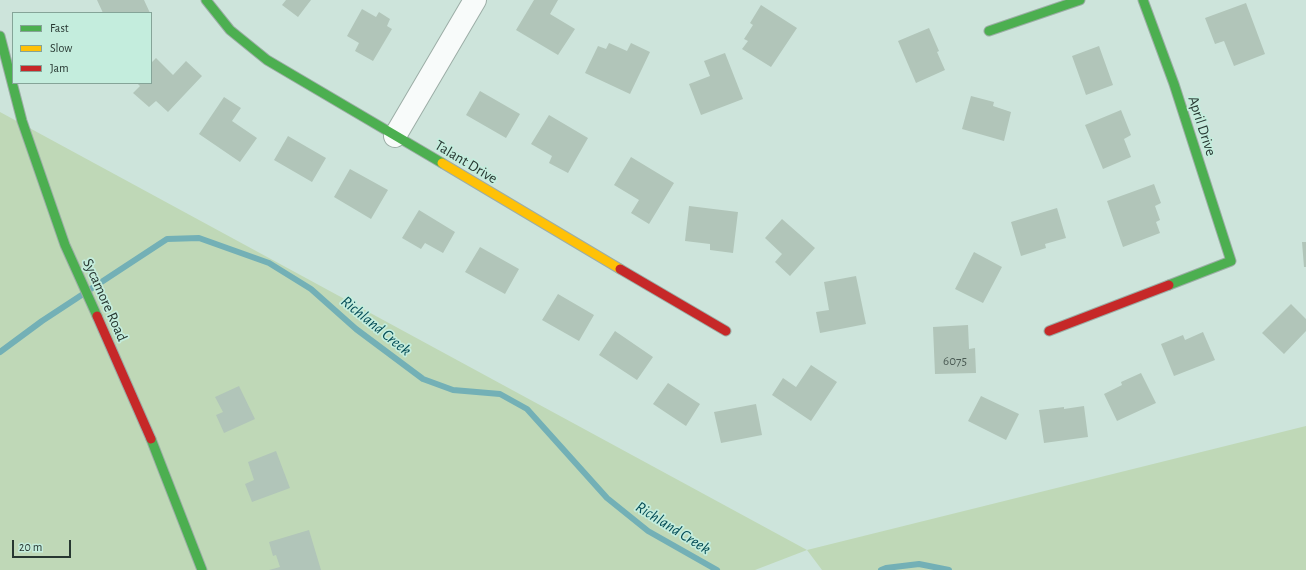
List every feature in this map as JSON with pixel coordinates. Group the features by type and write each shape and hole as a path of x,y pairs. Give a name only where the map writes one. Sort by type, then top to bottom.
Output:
{"street":[{"name":"Talant Drive","path":"206,0 230,30 267,60 726,331"},
{"path":"395,136 475,0"},
{"path":"989,31 1080,0"},
{"name":"April Drive","path":"1049,331 1231,261 1174,84 1143,0"},
{"name":"Sycamore Road","path":"0,36 12,82"},
{"name":"Sycamore Road","path":"12,84 22,121 65,245 155,447 202,570"}],"green space":[{"path":"0,112 807,550 755,570 0,570"},
{"path":"1306,426 1306,570 822,570 807,550"}],"building":[{"path":"97,0 144,0 150,12 103,12"},
{"path":"286,0 311,0 298,17 282,5"},
{"path":"534,0 558,0 550,14 575,29 558,55 516,30"},
{"path":"1246,3 1265,54 1234,66 1224,41 1215,44 1205,18"},
{"path":"761,5 797,28 771,67 742,49 748,41 744,39 753,25 750,23"},
{"path":"362,9 376,17 379,12 390,19 387,26 392,29 373,61 355,51 359,43 347,36"},
{"path":"929,28 945,70 916,83 898,41"},
{"path":"609,43 627,51 631,43 650,52 630,94 585,73 598,46 606,49"},
{"path":"1099,46 1113,85 1086,95 1072,56"},
{"path":"725,53 743,99 701,115 689,84 710,76 704,61"},
{"path":"156,58 173,75 186,61 202,76 168,112 156,101 149,107 133,93 140,86 138,84 152,84 152,62"},
{"path":"480,91 520,114 506,138 466,115"},
{"path":"971,96 994,102 993,106 1011,112 1004,141 962,129"},
{"path":"224,97 241,108 232,121 257,138 240,162 199,134"},
{"path":"1121,110 1131,135 1124,139 1131,157 1103,169 1085,125"},
{"path":"549,115 588,138 568,173 549,163 552,156 531,144"},
{"path":"288,136 326,158 312,182 274,160"},
{"path":"631,157 674,183 649,224 631,213 639,200 614,185"},
{"path":"350,169 388,190 371,219 334,197"},
{"path":"1154,184 1161,203 1155,206 1160,220 1156,222 1160,233 1123,247 1107,201"},
{"path":"689,206 738,212 733,253 710,250 710,244 685,241"},
{"path":"1057,208 1066,238 1045,244 1046,248 1021,256 1011,222"},
{"path":"419,210 455,232 443,253 425,243 421,249 402,238"},
{"path":"782,219 815,248 790,276 775,262 782,254 765,238"},
{"path":"1302,242 1306,242 1306,267 1304,267"},
{"path":"480,247 519,269 505,294 465,272"},
{"path":"974,252 1002,267 983,303 955,289"},
{"path":"856,276 866,324 820,333 816,312 829,310 824,282"},
{"path":"558,294 594,315 579,341 542,320"},
{"path":"1291,304 1306,319 1306,331 1284,354 1262,333"},
{"path":"968,325 969,349 975,348 976,373 935,374 933,327"},
{"path":"615,331 653,357 637,380 599,355"},
{"path":"1203,332 1215,360 1174,376 1161,344 1183,335 1185,340"},
{"path":"811,365 837,382 811,421 772,395 783,378 796,387"},
{"path":"1141,373 1156,403 1117,421 1104,394 1122,385 1121,382"},
{"path":"668,383 700,404 686,426 653,404"},
{"path":"239,386 255,419 224,433 216,415 223,412 215,397"},
{"path":"981,396 1019,414 1006,440 968,421"},
{"path":"756,404 762,435 721,443 714,412"},
{"path":"1084,406 1088,437 1044,443 1039,410 1064,407 1064,409"},
{"path":"276,451 290,488 252,502 245,484 254,480 248,462"},
{"path":"309,530 321,570 269,570 280,567 276,555 273,556 269,542"}],"waterway":[{"name":"Richland Creek","path":"0,352 42,321 167,239 199,238 269,263 311,289 356,329 423,379 453,390 500,394 527,409 607,498 648,531 717,570"},
{"name":"Richland Creek","path":"881,570 919,564 949,570"}],"traffic: fast":[{"path":"206,0 230,30 267,60 442,163"},
{"path":"989,31 1080,0"},
{"path":"1143,0 1174,84 1231,261 1169,285"},
{"path":"0,36 12,82"},
{"path":"12,84 22,121 65,245 97,316"},
{"path":"151,439 202,570"}],"traffic: slow":[{"path":"442,163 620,269"}],"traffic: jam":[{"path":"620,269 726,331"},
{"path":"1049,331 1169,285"},
{"path":"97,316 151,439"}]}
